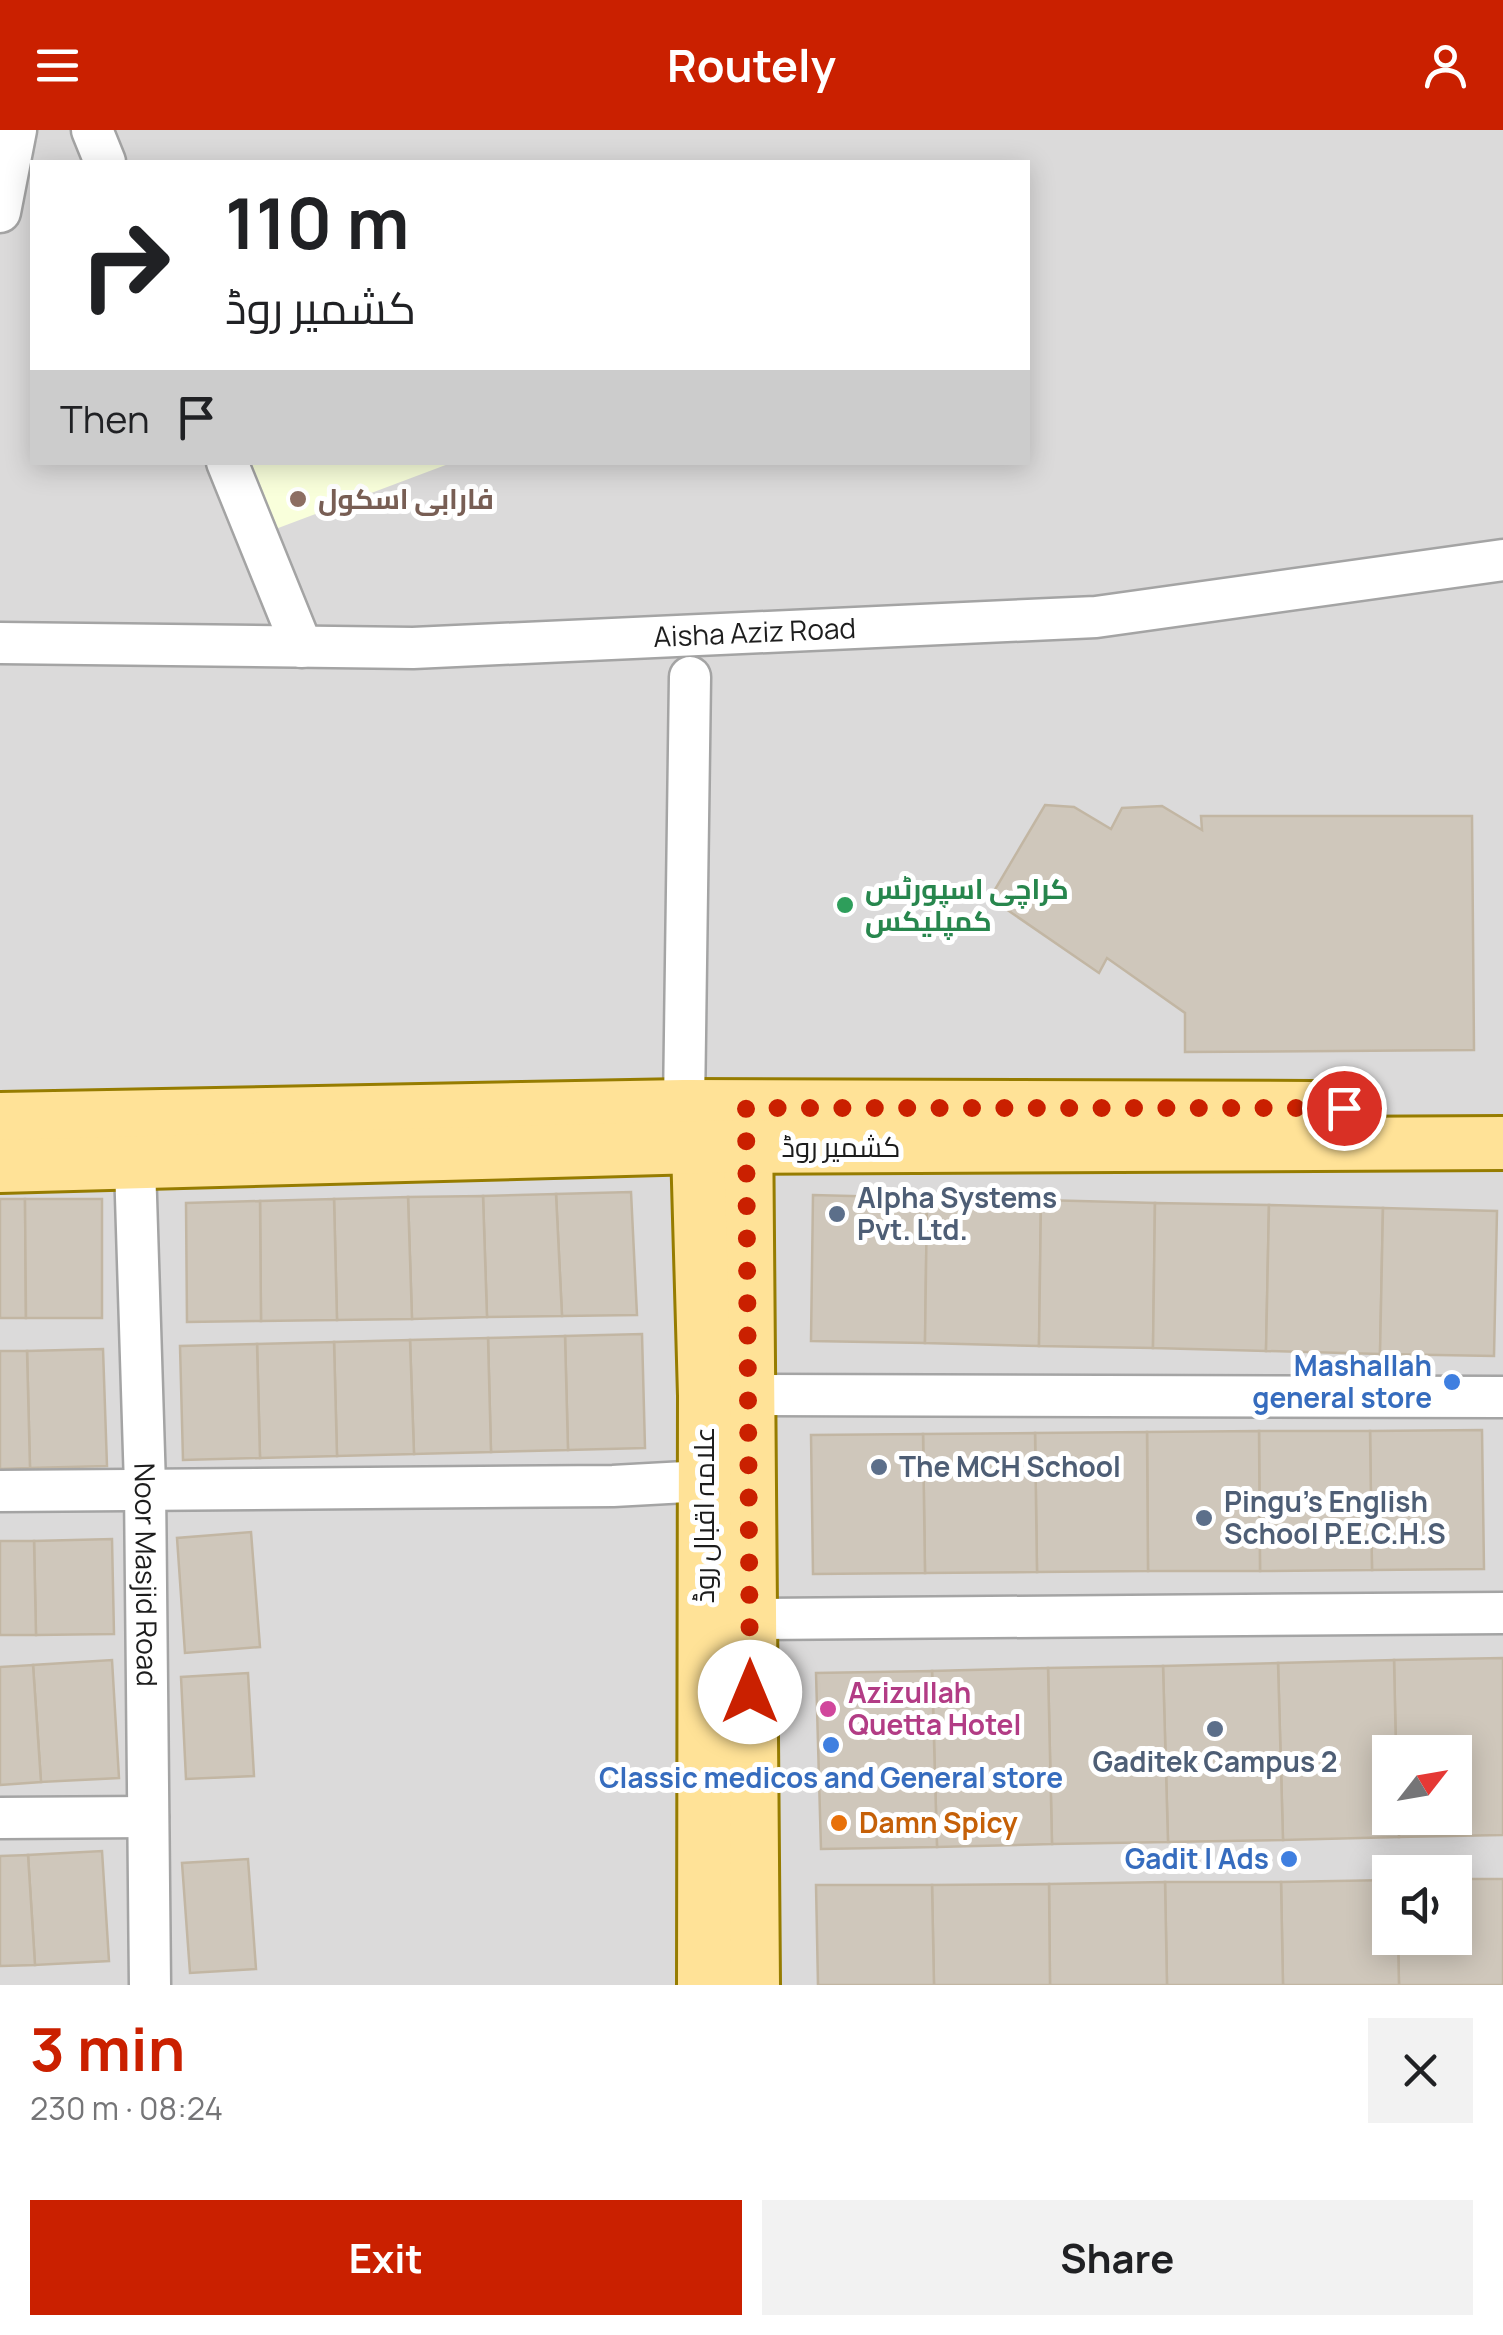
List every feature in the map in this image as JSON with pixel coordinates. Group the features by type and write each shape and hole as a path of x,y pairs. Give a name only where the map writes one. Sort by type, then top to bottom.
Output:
{"main road":[{"name":"کشمیر روڈ","path":"0,1166 135,1165 714,1123 1503,1108"},
{"name":"کشمیر روڈ","path":"0,1119 714,1123 1503,1143"},
{"name":"علامہ اقبال روڈ","path":"714,1123 726,1395 750,1619 753,1985"},
{"name":"علامہ اقبال روڈ","path":"704,1985 704,1481 726,1395"}],"street":[{"path":"0,212 16,130"},
{"path":"92,130 105,160"},
{"path":"228,465 302,647"},
{"name":"Aisha Aziz Road","path":"0,642 413,648 1096,617 1503,560"},
{"path":"690,678 714,1123"},
{"name":"Noor Masjid Road","path":"135,1165 144,1486 150,1985"},
{"path":"726,1395 1503,1397"},
{"path":"0,1491 144,1486 614,1486 704,1481"},
{"path":"750,1619 1503,1613"},
{"path":"0,1818 148,1817"}],"shaded area":[{"path":"0,130 1503,130 1503,1985 0,1985"},
{"name":"فارابی اسکول","path":"228,465 446,465 257,536"}],"building":[{"path":"1045,805 1074,807 1111,829 1122,808 1162,806 1202,830 1201,816 1472,816 1474,1050 1185,1052 1185,1013 1107,958 1099,973 990,898"},
{"path":"631,1192 637,1315 562,1316 556,1194"},
{"path":"556,1194 562,1316 487,1317 483,1196"},
{"path":"813,1195 927,1198 925,1343 811,1341"},
{"path":"483,1196 487,1317 412,1319 408,1197"},
{"path":"408,1197 412,1319 337,1320 334,1199"},
{"path":"927,1198 1041,1200 1039,1346 925,1343"},
{"path":"0,1199 25,1199 26,1318 0,1318"},
{"path":"25,1199 102,1199 102,1318 26,1318"},
{"path":"334,1199 337,1320 261,1321 260,1201"},
{"path":"1041,1200 1155,1203 1153,1348 1039,1346"},
{"path":"260,1201 261,1321 187,1322 186,1203"},
{"path":"1155,1203 1269,1205 1266,1351 1153,1348"},
{"path":"1269,1205 1383,1208 1380,1354 1266,1351"},
{"path":"1383,1208 1497,1211 1494,1356 1380,1354"},
{"path":"642,1334 645,1448 568,1450 565,1336"},
{"path":"565,1336 568,1450 491,1452 488,1338"},
{"path":"488,1338 491,1452 414,1454 410,1340"},
{"path":"410,1340 414,1454 337,1456 334,1342"},
{"path":"334,1342 337,1456 260,1458 257,1344"},
{"path":"257,1344 260,1458 183,1460 180,1346"},
{"path":"103,1349 107,1466 30,1468 27,1351"},
{"path":"0,1351 27,1351 30,1468 0,1469"},
{"path":"1482,1430 1484,1569 1372,1570 1370,1431"},
{"path":"1259,1431 1370,1431 1372,1570 1260,1571"},
{"path":"1259,1431 1260,1571 1148,1571 1147,1432"},
{"path":"1147,1432 1148,1571 1037,1572 1035,1433"},
{"path":"1035,1433 1037,1572 925,1573 923,1434"},
{"path":"923,1434 925,1573 813,1574 811,1435"},
{"path":"251,1532 260,1647 185,1653 177,1538"},
{"path":"112,1539 114,1634 36,1635 34,1541"},
{"path":"0,1541 34,1541 36,1635 0,1635"},
{"path":"1503,1658 1503,1835 1399,1837 1472,1835 1472,1735 1396,1735 1394,1660"},
{"path":"112,1660 119,1778 41,1782 33,1665"},
{"path":"1394,1660 1396,1735 1372,1735 1372,1835 1399,1837 1283,1840 1278,1663"},
{"path":"1278,1663 1283,1840 1168,1842 1163,1666"},
{"path":"33,1665 41,1782 0,1785 0,1667"},
{"path":"1163,1666 1168,1842 1052,1844 1048,1668"},
{"path":"1048,1668 1052,1844 937,1847 932,1671"},
{"path":"932,1671 937,1847 821,1849 816,1673"},
{"path":"248,1673 254,1776 186,1779 181,1677"},
{"path":"102,1851 109,1961 35,1965 28,1855"},
{"path":"28,1855 35,1965 0,1966 0,1856"},
{"path":"248,1859 256,1969 190,1973 182,1863"},
{"path":"1472,1879 1503,1879 1503,1985 1399,1985 1398,1955 1472,1955"},
{"path":"1372,1880 1372,1955 1398,1955 1399,1985 1283,1985 1281,1882"},
{"path":"1165,1882 1281,1882 1283,1985 1167,1985"},
{"path":"1165,1882 1167,1985 1050,1985 1049,1884"},
{"path":"1049,1884 1050,1985 934,1985 932,1885"},
{"path":"816,1885 932,1885 934,1985 818,1985"}],"place":[{"name":"فارابی اسکول","path":"298,499"},
{"name":"کراچی اسپورٹس کمپلیکس","path":"845,905"},
{"name":"Alpha Systems Pvt. Ltd.","path":"837,1214"},
{"name":"Mashallah general store","path":"1452,1382"},
{"name":"The MCH School","path":"879,1467"},
{"name":"Pingu's English School P.E.C.H.S","path":"1204,1518"},
{"name":"Azizullah Quetta Hotel","path":"828,1709"},
{"name":"Gaditek Campus 2","path":"1215,1729"},
{"name":"Classic medicos and General store","path":"831,1745"},
{"name":"Damn Spicy","path":"839,1823"},
{"name":"Gadit l Ads","path":"1289,1859"}],"route":[{"path":"750,1692 746,1108 1344,1108"}]}
